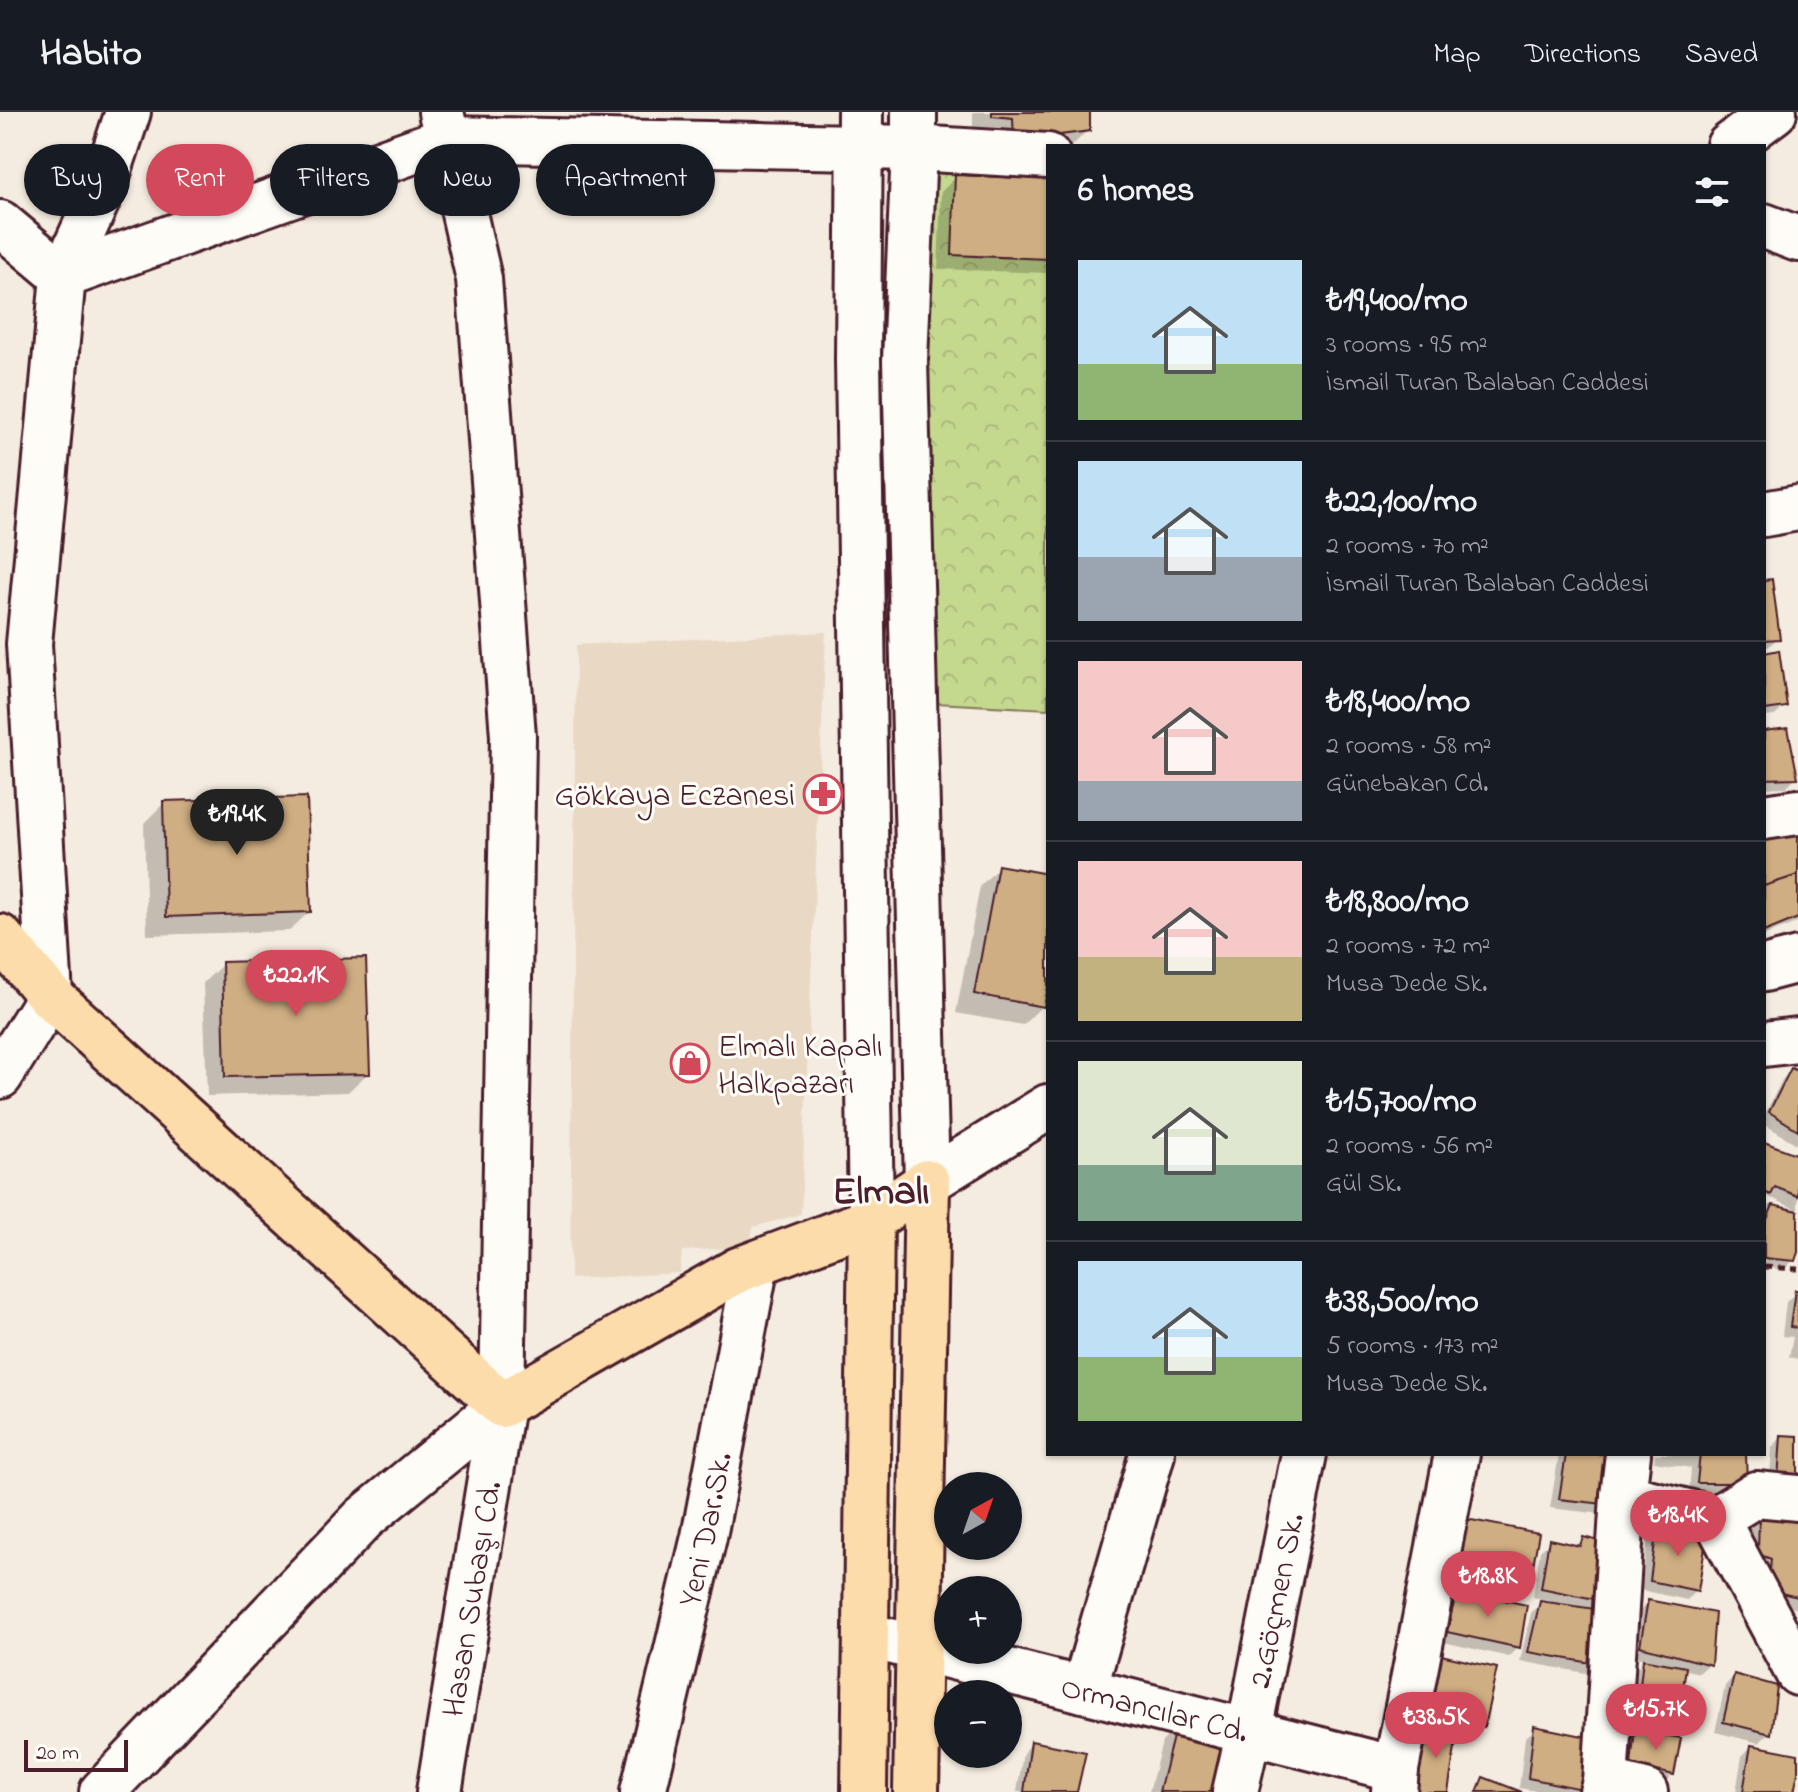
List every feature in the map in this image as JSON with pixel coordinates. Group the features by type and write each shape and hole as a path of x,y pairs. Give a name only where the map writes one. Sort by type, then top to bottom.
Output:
{"main road":[{"path":"0,937 50,996 502,1405 738,1270 871,1220 927,1182"},
{"path":"916,1792 927,1182"},
{"path":"864,1792 871,1220"}],"street":[{"path":"0,1076 50,996 29,644 63,276 104,185 128,112"},
{"path":"1732,144 1774,112"},
{"path":"63,276 444,126 914,130 1046,156"},
{"name":"Hasan Subaşı Cd.","path":"439,1792 502,1405 513,736 479,279 444,126"},
{"path":"860,130 858,360 871,1220"},
{"path":"914,130 905,361 927,1182"},
{"path":"0,223 63,276"},
{"path":"1766,227 1798,239"},
{"path":"1766,514 1798,508"},
{"path":"1766,817 1798,812"},
{"path":"1766,968 1798,960"},
{"path":"1766,1044 1798,1040"},
{"path":"927,1182 1046,1108"},
{"name":"Yeni Dar.Sk.","path":"643,1792 704,1537 756,1264"},
{"path":"102,1792 364,1518 502,1405"},
{"path":"1084,1690 1151,1456"},
{"name":"2.Göçmen Sk.","path":"1235,1792 1304,1456"},
{"path":"1395,1780 1457,1456"},
{"path":"1617,1789 1626,1475 1716,1519 1798,1673"},
{"path":"1716,1519 1756,1494 1798,1498"},
{"name":"Ormancılar Cd.","path":"866,1635 1249,1731 1395,1780"}],"path":[{"path":"1766,1267 1798,1269"}],"shaded area":[{"name":"Elmalı Kapalı Halkpazarı","path":"826,632 801,1214 753,1227 750,1247 682,1251 680,1273 570,1279 576,645"}],"green space":[{"path":"928,158 1046,166 1046,709 936,703 923,404"}],"building":[{"path":"992,112 1090,112 1090,131 1014,141 1013,118 992,116"},
{"path":"955,175 1046,179 1046,259 952,255"},
{"path":"1772,579 1780,639 1766,640 1766,580"},
{"path":"1779,650 1787,707 1766,710 1766,653"},
{"path":"1788,728 1798,778 1766,779 1766,731"},
{"path":"307,797 311,912 166,917 163,801"},
{"path":"1798,828 1798,875 1766,885 1766,838"},
{"path":"998,865 1046,874 1044,1007 974,994"},
{"path":"1798,875 1798,918 1766,931 1766,885"},
{"path":"366,958 370,1074 225,1077 222,962"},
{"path":"1791,1068 1798,1071 1798,1130 1769,1112"},
{"path":"1766,1143 1796,1154 1798,1164 1798,1196 1775,1187 1771,1195 1766,1193"},
{"path":"1773,1205 1798,1211 1798,1252 1795,1261 1766,1258 1766,1221"},
{"path":"1795,1290 1798,1290 1798,1328 1790,1327"},
{"path":"1781,1435 1798,1436 1798,1483 1778,1480"},
{"path":"1566,1456 1617,1456 1613,1505 1559,1499"},
{"path":"1700,1456 1746,1456 1747,1483 1697,1483"},
{"path":"1798,1508 1798,1597 1768,1590 1771,1559 1758,1554 1759,1515"},
{"path":"1466,1519 1539,1533 1530,1582 1461,1568"},
{"path":"1657,1526 1707,1534 1698,1591 1650,1581"},
{"path":"1583,1537 1611,1544 1604,1601 1541,1588 1549,1539 1580,1546"},
{"path":"1457,1590 1527,1605 1520,1648 1447,1632"},
{"path":"1648,1600 1715,1613 1711,1665 1640,1646"},
{"path":"1540,1601 1602,1610 1597,1664 1528,1652"},
{"path":"1441,1655 1497,1668 1484,1727 1429,1713"},
{"path":"1643,1659 1686,1667 1679,1718 1637,1712"},
{"path":"1734,1674 1777,1686 1771,1734 1723,1722"},
{"path":"1426,1724 1458,1729 1448,1792 1413,1792"},
{"path":"1176,1725 1235,1742 1223,1792 1159,1792"},
{"path":"1534,1726 1588,1737 1582,1789 1528,1778"},
{"path":"1635,1730 1681,1738 1674,1775 1631,1765"},
{"path":"1031,1741 1086,1752 1077,1792 1024,1792"},
{"path":"1751,1745 1798,1754 1794,1792 1743,1792"},
{"path":"1483,1777 1522,1792 1477,1792"}],"place":[{"name":"Gökkaya Eczanesi","path":"823,794"},
{"name":"Elmalı Kapalı Halkpazarı","path":"690,1063"}],"district":[{"name":"Elmalı","path":"881,1189"}]}
